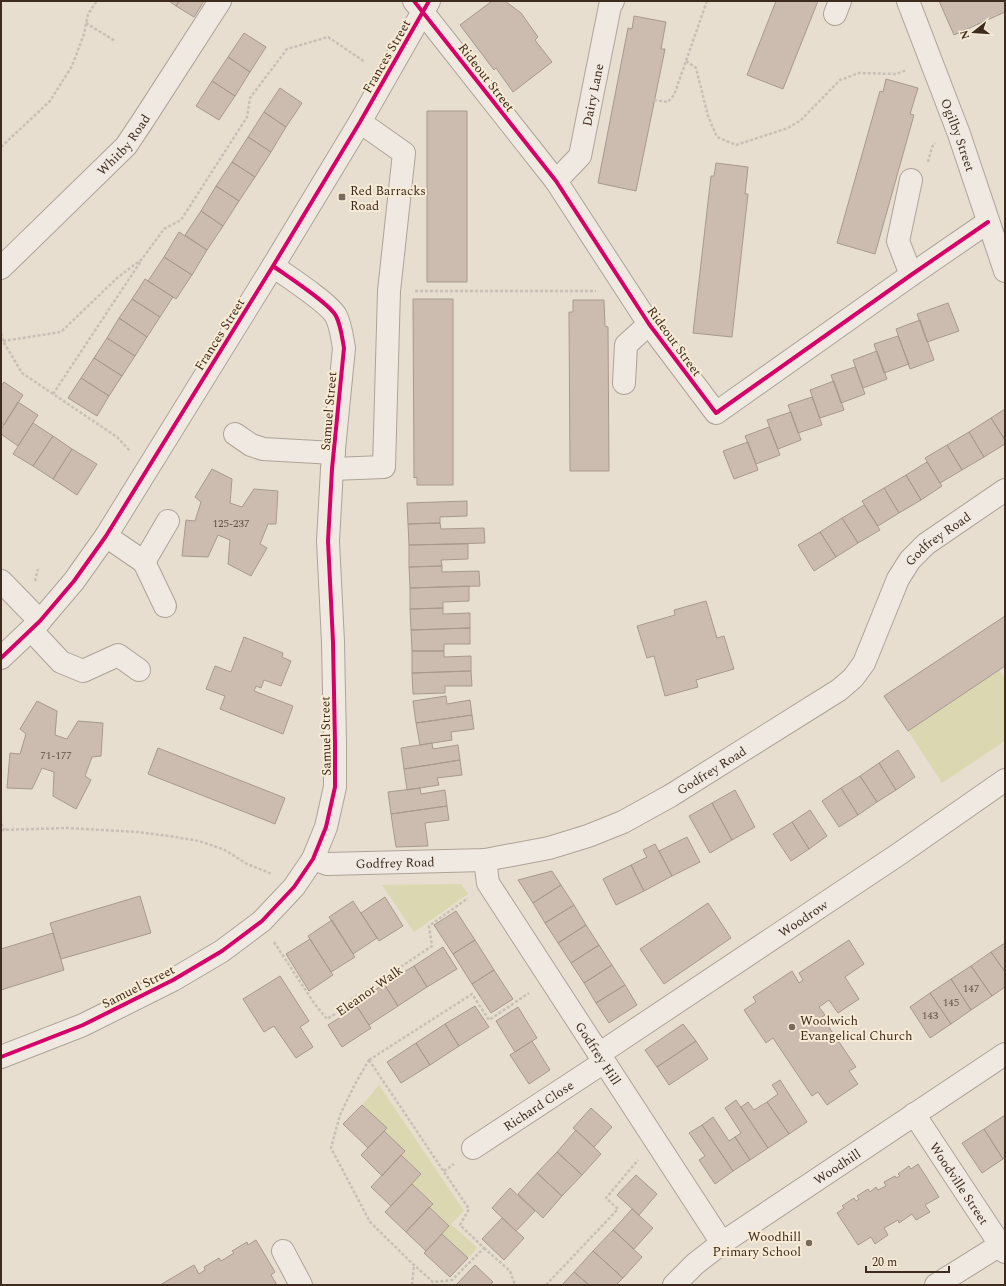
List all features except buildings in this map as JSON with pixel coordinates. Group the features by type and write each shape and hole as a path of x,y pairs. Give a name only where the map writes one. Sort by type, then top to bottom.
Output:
{"street":[{"name":"Whitby Road","path":"1,268 126,146 220,1"},
{"name":"Dairy Lane","path":"556,181 580,156 610,6 613,1"},
{"name":"Ogilby Street","path":"908,1 959,134 1004,266"},
{"name":"Rideout Street","path":"422,5 556,181 649,324 716,413 988,222"},
{"name":"Frances Street","path":"1,658 36,626 74,581 106,536 360,122 386,77 422,5"},
{"path":"235,434 251,444 263,449 333,461 384,467 389,291 404,153 360,122"},
{"path":"911,180 898,241 911,275"},
{"name":"Samuel Street","path":"1,1057 83,1025 173,980 222,951 262,921 294,887 313,859 326,827 335,787 336,743 328,541 333,461 344,348 342,330 335,314 324,303 273,266"},
{"path":"624,383 626,345 649,324"},
{"name":"Godfrey Road","path":"313,859 327,864 485,860 549,848 588,836 623,822 670,796 839,690 853,678 864,663 898,579 910,560 926,544 1005,490"},
{"path":"144,562 168,521"},
{"path":"106,536 144,562 165,606"},
{"path":"1,581 36,626 61,662 83,671 118,655 139,670"},
{"name":"Woodrow","path":"602,1058 1005,780"},
{"name":"Godfrey Hill","path":"485,860 488,883 722,1243"},
{"name":"Woodhill","path":"674,1285 695,1264 722,1243 1005,1054"},
{"name":"Richard Close","path":"473,1148 602,1058"},
{"name":"Woodville Street","path":"914,1114 1003,1248"},
{"path":"936,1285 1003,1248"},
{"path":"283,1251 301,1285"}],"path":[{"path":"1,147 50,101 72,66 84,34 88,14 97,1"},
{"path":"654,100 668,102 674,95 707,1"},
{"path":"86,23 115,41"},
{"path":"53,394 142,259 164,229 181,220 247,117 250,98 287,49 328,37 386,77"},
{"path":"686,61 696,68 708,116 717,136 736,145 788,128 801,120 840,80 860,73 896,74 932,61"},
{"path":"911,180 923,182 932,146 937,141 959,134"},
{"path":"3,341 60,332 117,278 142,259"},
{"path":"389,291 598,291"},
{"path":"1,333 3,341 22,373 117,438 146,470"},
{"path":"35,581 38,569"},
{"path":"1,824 3,830 67,828 131,832 199,841 225,850 247,864 266,871 294,887"},
{"path":"484,1248 452,1280 433,1282 370,1222 331,1148 340,1115 369,1060 472,994 489,1020 551,979"},
{"path":"369,1060 469,1209 460,1225 510,1271 516,1285"},
{"path":"546,1285 618,1209 606,1198 654,1140"},
{"path":"412,1285 414,1265"}],"shaded area":[{"path":"999,670 1005,679 1005,741 942,783 908,731"},
{"path":"461,884 468,894 414,932 382,885"},
{"path":"379,1085 464,1211 451,1224 477,1248 468,1258 442,1234 449,1226 429,1207 433,1204 412,1184 421,1174 401,1155 405,1151 384,1131 386,1128 362,1105"}],"cycle path":[{"path":"414,1 556,181 649,324 716,413 988,222"},
{"path":"1,658 40,621 74,581 106,536 360,122 429,1"},
{"path":"1,1057 83,1025 173,980 222,951 262,921 294,887 313,859 326,827 335,787 333,642 328,541 332,469 344,348 339,324 332,311 317,297 273,266"}],"place":[{"name":"Red Barracks Road","path":"342,197"},
{"name":"Woolwich Evangelical Church","path":"792,1027"},
{"name":"Woodhill Primary School","path":"809,1243"}]}
